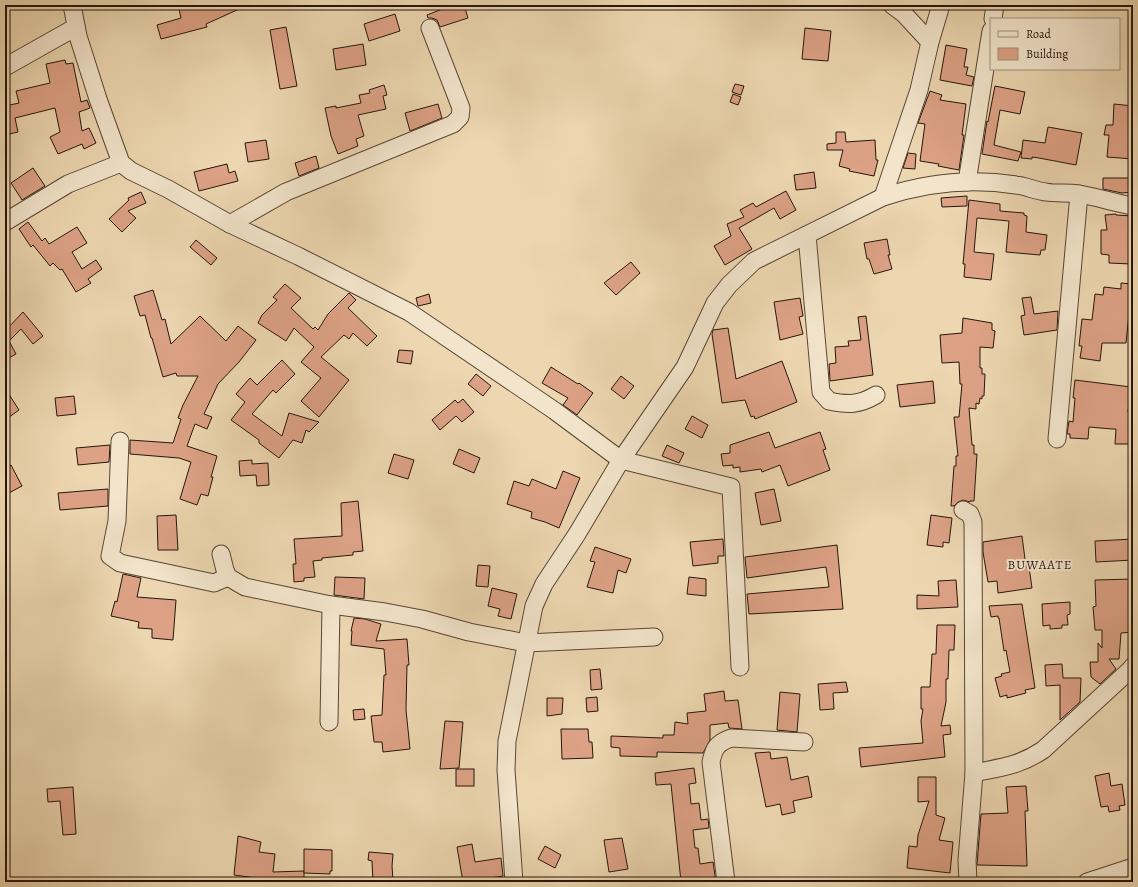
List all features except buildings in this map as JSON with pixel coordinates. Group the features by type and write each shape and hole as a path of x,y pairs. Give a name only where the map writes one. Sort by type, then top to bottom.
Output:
{"street":[{"path":"72,5 76,27 98,99 121,163 131,171 168,189 230,224 298,256 409,312 555,411 621,460 731,487 740,667"},
{"path":"892,5 904,14 930,42"},
{"path":"883,197 919,90 930,42 941,5"},
{"path":"993,18 995,5"},
{"path":"5,68 76,27"},
{"path":"230,224 286,192 453,124 460,117 461,108 430,28"},
{"path":"967,182 990,37"},
{"path":"5,222 68,184 121,163"},
{"path":"514,882 506,770 507,741 534,606 544,584 577,534 621,460 685,367 715,303 729,285 754,261 883,197 924,187 967,182 1017,185 1047,192 1079,194 1133,206"},
{"path":"1057,440 1079,194"},
{"path":"807,235 821,392 829,402 846,404 866,401 876,395"},
{"path":"120,441 117,521 110,556 120,563 214,584 228,577"},
{"path":"963,510 970,514 973,522 974,773 967,860 968,882"},
{"path":"221,554 228,577 245,587 331,605 385,612 469,632 526,643 654,637"},
{"path":"329,722 331,605"},
{"path":"974,773 1016,765 1030,759 1043,750 1131,670 1133,666"},
{"path":"726,882 711,762 712,755 716,747 721,741 731,738 804,742"},
{"path":"1087,882 1133,867"}],"district":[{"name":"BUWAATE","path":"1040,564"}]}
